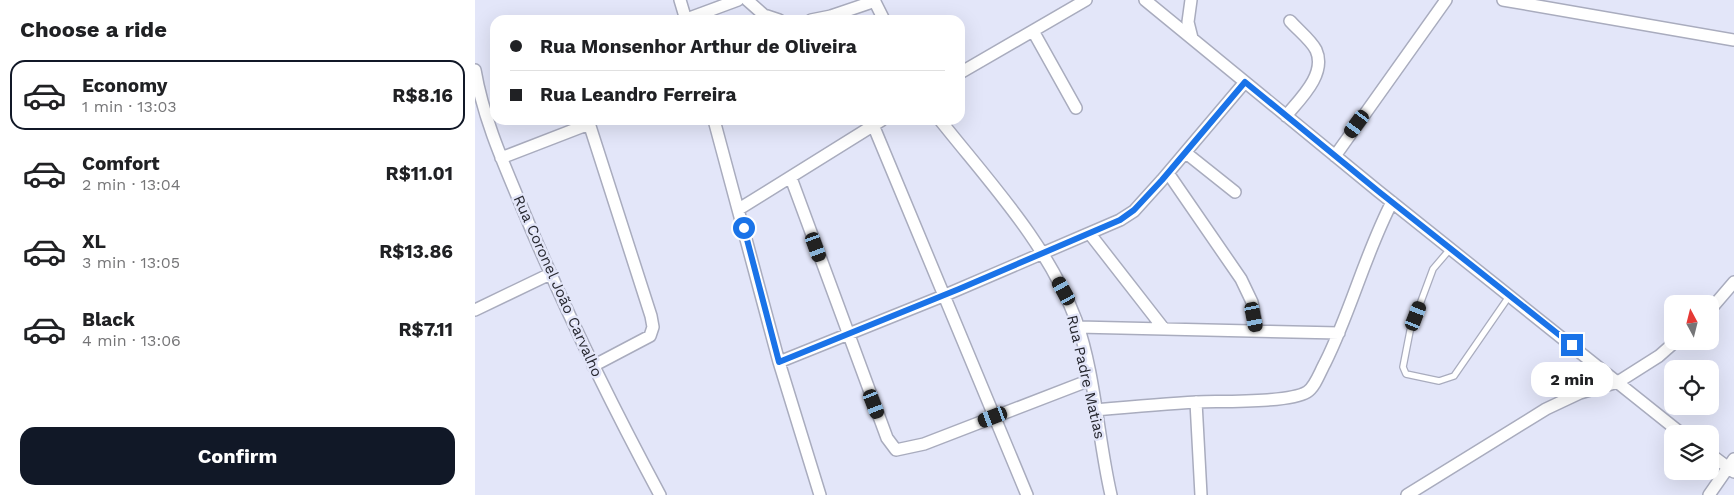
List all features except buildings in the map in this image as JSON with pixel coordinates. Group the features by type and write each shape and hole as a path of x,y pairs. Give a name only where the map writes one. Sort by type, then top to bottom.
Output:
{"street":[{"path":"680,0 684,15"},
{"path":"698,15 738,0"},
{"path":"747,0 764,15"},
{"path":"839,15 875,0 882,15"},
{"path":"965,70 1085,0"},
{"path":"1145,0 1335,156 1671,425"},
{"path":"1191,0 1188,22 1192,38"},
{"path":"1335,156 1446,0"},
{"path":"1503,0 1532,2 1734,40"},
{"path":"1286,116 1311,85 1319,60 1315,49 1289,21"},
{"path":"1033,31 1076,108"},
{"name":"Rua Coronel João Carvalho","path":"475,70 487,123 550,274 593,366 660,495"},
{"path":"779,362 943,296 1120,220 1134,210 1169,173 1245,82"},
{"path":"475,127 487,123"},
{"path":"501,158 581,125"},
{"path":"589,125 653,327 650,336 593,366"},
{"path":"715,125 779,362 819,495"},
{"path":"739,209 791,178 871,125"},
{"path":"877,125 943,296 1027,495"},
{"name":"Rua Padre Matias","path":"944,125 991,182 1043,254 1064,291 1078,327 1090,380 1111,495"},
{"path":"1185,153 1235,192"},
{"path":"1169,173 1241,279 1251,302 1257,331"},
{"path":"791,178 847,334 887,438 896,450 904,450 1090,380"},
{"path":"1095,410 1196,402 1272,399 1307,392 1320,372 1339,333 1380,225 1392,202"},
{"path":"1090,234 1164,329"},
{"path":"475,310 550,274"},
{"path":"1719,300 1734,282"},
{"path":"1078,327 1339,333"},
{"path":"1407,495 1546,409 1580,393 1619,382 1666,350"},
{"path":"1196,402 1201,495"},
{"path":"1709,495 1732,466 1719,459"}],"lane":[{"path":"1451,248 1433,269 1410,330 1403,367 1406,374 1439,381 1454,376 1510,295"}],"route":[{"path":"744,228 779,362 959,289 1120,220 1134,210 1162,180 1245,82 1378,191 1572,345"}]}
